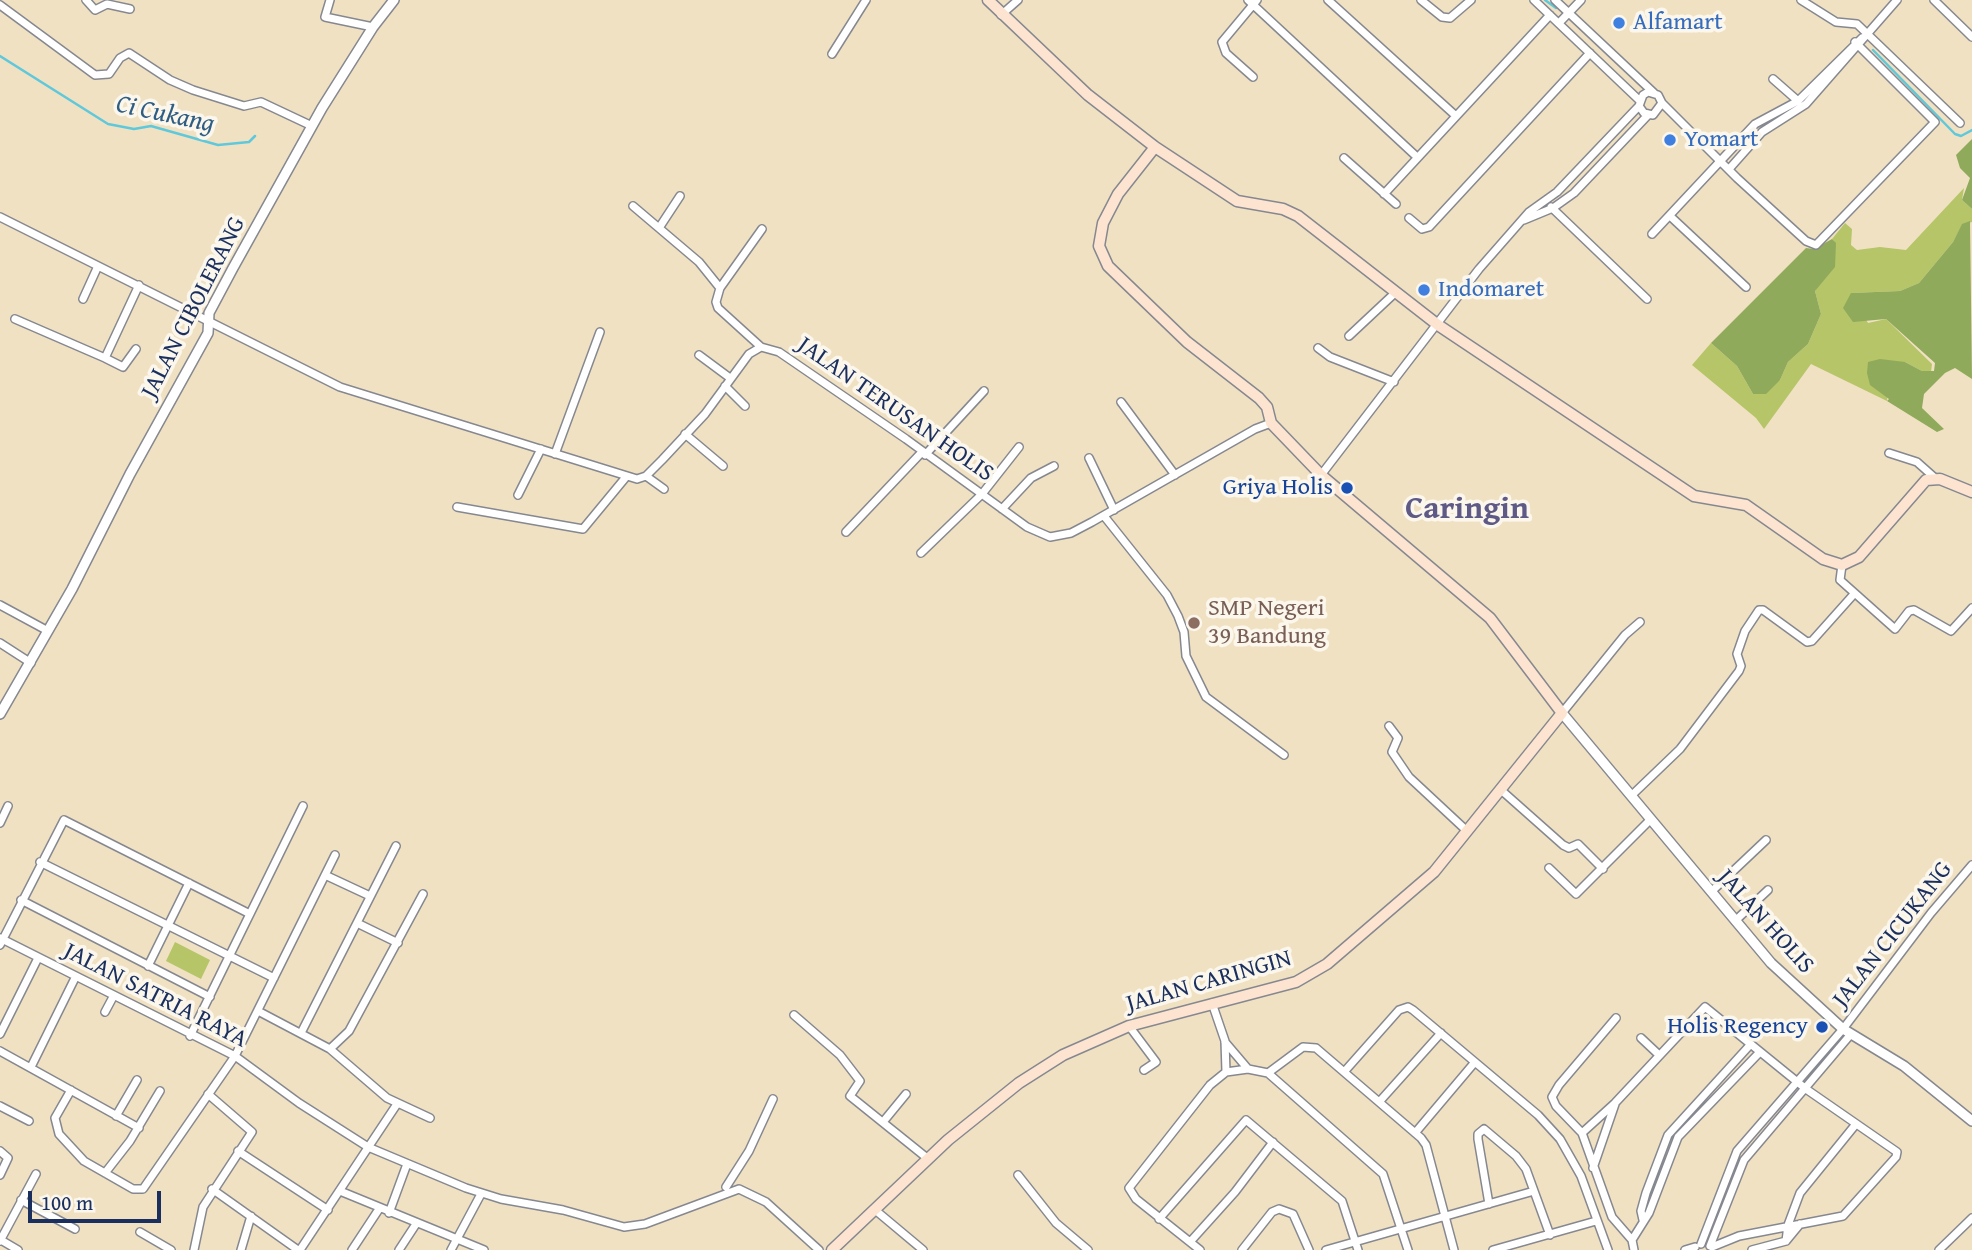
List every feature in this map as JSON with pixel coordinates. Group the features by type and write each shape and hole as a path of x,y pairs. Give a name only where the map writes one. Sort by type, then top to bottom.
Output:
{"main road":[{"path":"988,0 1088,95 1155,147 1237,201 1283,209 1298,216 1438,326 1684,490 1709,501 1746,505 1823,559 1842,565 1859,557 1919,486 1935,478 1972,492"},
{"path":"1155,147 1108,210 1099,235 1102,257 1187,342 1259,398 1267,407 1271,424 1321,475 1490,618 1562,713"},
{"name":"JALAN CARINGIN","path":"832,1250 927,1158 1035,1071 1063,1055 1129,1026 1304,978 1327,964 1430,875 1562,713"}],"street":[{"path":"86,0 95,10 107,4 130,9"},
{"path":"330,0 324,17 373,27"},
{"name":"JALAN CIBOLERANG","path":"0,714 31,663 208,333 209,313 312,125 373,27 394,0"},
{"path":"832,54 866,0"},
{"path":"1001,15 1018,0"},
{"path":"1328,0 1456,116"},
{"path":"1421,0 1442,17 1450,18 1472,0"},
{"path":"1534,0 1550,16 1563,18 1654,93 1793,230 1816,245 1939,116"},
{"path":"1556,0 1563,18 1590,53 1648,115"},
{"path":"1563,18 1581,0"},
{"path":"1801,0 1836,22 1857,24 1860,39 1939,116 1960,123"},
{"path":"1652,233 1755,124 1798,101 1897,0"},
{"path":"1934,0 1969,34 1972,24"},
{"path":"1253,77 1226,53 1222,42 1253,1 1417,157"},
{"path":"0,5 95,75 108,74 120,58 131,53 170,80 193,90 244,106 261,102 312,125"},
{"path":"1384,194 1550,16"},
{"path":"1860,39 1939,116"},
{"path":"1730,168 1762,132 1806,104 1860,39"},
{"path":"1409,218 1422,229 1429,227 1590,53"},
{"path":"1773,79 1798,101"},
{"path":"1321,475 1438,326 1476,272 1529,212 1546,202 1648,92 1654,93"},
{"path":"1523,221 1553,208 1574,193 1648,115 1658,112 1662,103"},
{"path":"1344,158 1396,204"},
{"path":"659,228 680,196"},
{"path":"1546,202 1647,299"},
{"path":"633,206 699,262 720,288"},
{"path":"1670,216 1746,287"},
{"path":"0,218 340,387 626,477 640,479 646,476 664,489"},
{"path":"761,347 718,308 716,302 720,288 762,229"},
{"path":"83,299 98,266"},
{"path":"105,358 139,285"},
{"path":"1349,336 1396,292"},
{"path":"15,319 123,367 136,349"},
{"path":"555,454 600,332"},
{"name":"JALAN TERUSAN HOLIS","path":"646,476 685,434 751,352 761,347 779,352 1027,527 1050,537 1071,533 1255,429 1271,424"},
{"path":"1318,348 1329,357 1394,382"},
{"path":"699,355 730,378"},
{"path":"725,386 745,406"},
{"path":"846,532 984,391"},
{"path":"1121,402 1175,475"},
{"path":"685,434 723,467"},
{"path":"921,553 982,494 1019,447"},
{"path":"518,495 541,449"},
{"path":"1889,453 1917,462 1935,478"},
{"path":"1089,458 1114,510"},
{"path":"1002,509 1031,478 1054,466"},
{"path":"457,507 583,529 626,477"},
{"path":"1104,516 1167,595 1184,632 1186,656 1206,697 1284,755"},
{"path":"1842,565 1840,580 1895,629 1909,611 1914,610 1951,631 1972,608"},
{"path":"1632,796 1680,750 1739,671 1741,666 1737,654 1745,631 1759,610 1763,610 1807,642 1812,641 1854,594"},
{"path":"0,605 48,631"},
{"path":"1562,713 1625,635 1640,622"},
{"path":"0,643 31,663"},
{"name":"JALAN HOLIS","path":"1562,713 1771,963 1847,1032 1904,1066 1972,1121"},
{"path":"1389,726 1398,738 1392,752 1409,777 1467,831"},
{"path":"1501,790 1563,845 1569,848 1578,844 1604,869"},
{"path":"0,822 8,806"},
{"path":"190,1036 303,806"},
{"path":"1549,868 1576,894 1604,869 1651,819"},
{"path":"1,941 60,824 66,820 250,914"},
{"path":"1712,892 1766,840"},
{"path":"301,1033 396,846"},
{"path":"71,1090 54,1123 76,1155 133,1189 143,1189 235,1055 335,855"},
{"path":"40,862 274,978"},
{"name":"JALAN CICUKANG","path":"1847,1032 1931,912 1972,865"},
{"path":"325,875 370,896"},
{"path":"148,966 189,883"},
{"path":"1735,921 1768,890"},
{"path":"330,1049 349,1031 423,894"},
{"path":"21,900 210,997"},
{"path":"357,923 398,943"},
{"name":"JALAN SATRIA RAYA","path":"1,941 190,1036 235,1055 299,1103 368,1147 481,1194 563,1210 609,1225 631,1227 739,1189 766,1202 819,1250"},
{"path":"0,1034 38,958"},
{"path":"31,1067 75,978"},
{"path":"105,1012 113,997"},
{"path":"1212,1003 1225,1041 1226,1072"},
{"path":"1344,1072 1385,1024 1405,1007 1413,1010 1538,1115 1560,1139 1581,1176 1608,1250"},
{"path":"1582,1133 1615,1103 1658,1054 1705,1007 1805,1089 1894,1148 1896,1157 1843,1216 1732,1238 1711,1247 1685,1250"},
{"path":"258,1011 330,1049 397,1104 430,1118"},
{"path":"794,1015 843,1058 860,1082 849,1096 927,1158"},
{"path":"1616,1018 1553,1093 1554,1103 1582,1133 1612,1217 1632,1240 1634,1250"},
{"path":"1129,1026 1156,1062 1144,1070"},
{"path":"1697,1247 1737,1151 1847,1032"},
{"path":"1711,1247 1744,1160 1805,1089 1847,1032"},
{"path":"1380,1101 1441,1033"},
{"path":"1641,1038 1658,1054"},
{"path":"1225,1041 1248,1069"},
{"path":"1632,1240 1649,1213 1673,1127 1750,1045"},
{"path":"1268,1073 1308,1046 1316,1048 1415,1133 1426,1146 1454,1250"},
{"path":"0,1051 139,1128"},
{"path":"1669,1144 1759,1053"},
{"path":"1415,1133 1475,1062"},
{"path":"1729,1068 1736,1075"},
{"path":"1200,1250 1130,1194 1129,1188 1205,1091 1226,1072 1248,1069 1268,1073 1384,1174 1403,1227 1408,1250"},
{"path":"116,1116 137,1080"},
{"path":"105,1173 139,1128 160,1091"},
{"path":"194,1250 200,1216 212,1189 251,1129 208,1094"},
{"path":"883,1122 906,1094"},
{"path":"726,1187 749,1151 773,1099"},
{"path":"1593,1168 1615,1103"},
{"path":"212,1189 299,1250 397,1104"},
{"path":"0,1106 29,1121"},
{"path":"1159,1219 1243,1120 1249,1121 1344,1203 1357,1246"},
{"path":"1786,1241 1788,1226 1805,1186 1856,1124"},
{"path":"1489,1204 1478,1139 1478,1134 1484,1129 1516,1156 1526,1169 1550,1235"},
{"path":"1189,1242 1235,1192 1273,1142"},
{"path":"0,1151 8,1158 0,1175"},
{"path":"239,1151 328,1210"},
{"path":"389,1213 407,1164"},
{"path":"18,1250 0,1241 36,1174"},
{"path":"1018,1175 1056,1223 1088,1250"},
{"path":"340,1191 484,1250"},
{"path":"1326,1250 1357,1246 1403,1227 1534,1191"},
{"path":"452,1250 481,1194"},
{"path":"21,1200 75,1229"},
{"path":"352,1250 379,1209"},
{"path":"874,1209 923,1250"},
{"path":"1242,1250 1272,1212 1279,1209 1293,1214 1309,1250"},
{"path":"240,1250 251,1216"},
{"path":"1939,1250 1972,1218"},
{"path":"1493,1250 1596,1221"},
{"path":"399,1250 416,1224"},
{"path":"1752,1250 1786,1241 1800,1224"},
{"path":"140,1232 171,1250"}],"green space":[{"path":"1972,139 1972,209 1962,200 1970,178 1960,168 1956,155"},
{"path":"1964,188 1962,200 1972,209 1972,222 1962,225 1953,242 1919,283 1900,291 1851,293 1868,323 1886,319 1932,364 1931,372 1922,371 1905,362 1892,363 1887,401 1811,364 1764,429 1756,418 1692,365 1711,343 1737,366 1753,394 1780,380 1788,362 1808,344 1821,314 1815,291 1836,244 1832,239 1845,223 1852,229 1851,245 1857,250 1880,247 1906,250"},
{"path":"1970,221 1972,379 1955,368 1945,373 1924,394 1922,408 1944,429 1937,432 1887,401 1889,399 1870,385 1867,373 1868,362 1880,359 1905,362 1922,371 1934,371 1935,363 1886,319 1853,322 1843,308 1851,293 1900,291 1919,283 1953,242 1962,224"},
{"path":"1832,239 1836,243 1835,267 1815,291 1821,314 1808,344 1788,362 1780,380 1766,394 1753,394 1737,366 1711,343 1806,248 1814,249"},
{"path":"175,942 210,960 201,979 166,961"}],"waterway":[{"path":"1545,0 1556,8"},
{"path":"1873,50 1955,134 1961,136 1972,130"},
{"name":"Ci Cukang","path":"0,56 108,124 134,129 151,126 218,145 249,142 255,136"}],"place":[{"name":"Alfamart","path":"1619,23"},
{"name":"Yomart","path":"1670,140"},
{"name":"Indomaret","path":"1424,290"},
{"name":"Griya Holis","path":"1347,488"},
{"name":"SMP Negeri 39 Bandung","path":"1194,623"},
{"name":"Holis Regency","path":"1822,1027"}],"district":[{"name":"Caringin","path":"1467,510"}]}
